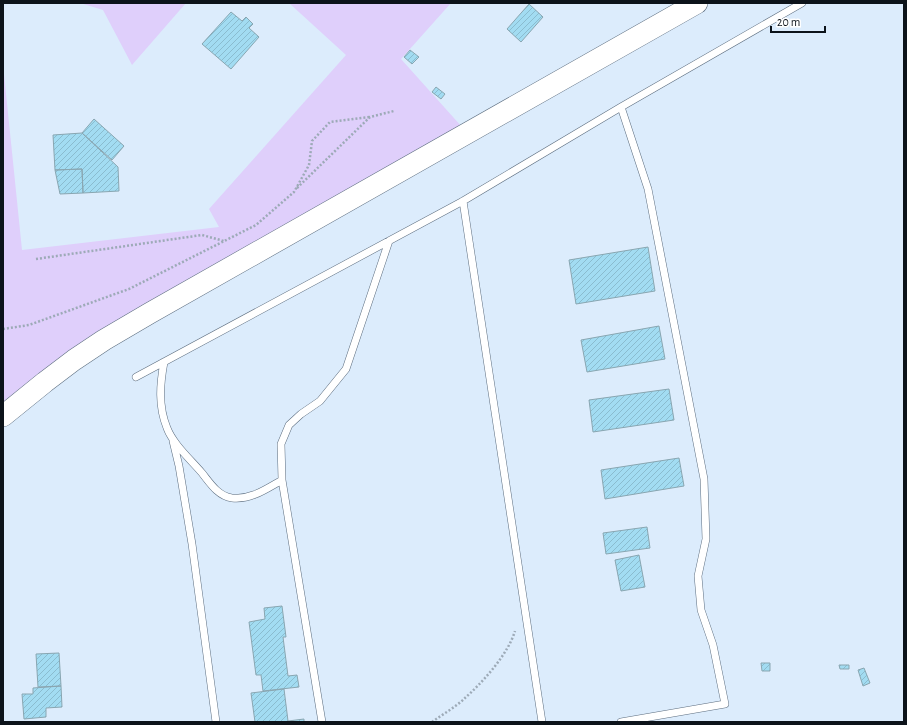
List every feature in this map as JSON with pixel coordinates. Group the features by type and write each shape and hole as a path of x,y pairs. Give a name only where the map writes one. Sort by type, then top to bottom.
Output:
{"street":[{"path":"3,416 45,382 104,340 697,3"}],"lane":[{"path":"136,377 463,201 621,107 802,3"},
{"path":"620,722 725,704 713,645 701,610 698,576 706,539 704,479 648,188 621,107"},
{"path":"463,201 542,722"},
{"path":"322,722 282,480 282,444 289,425 301,414 320,401 346,369 389,241"},
{"path":"164,362 160,397 167,428 172,437 215,489 224,496 243,498 255,495 282,480"},
{"path":"172,437 179,466 192,544 216,722"}],"path":[{"path":"294,192 309,165 312,141 330,122 370,117 394,111"},
{"path":"3,329 29,325 129,289 256,225 294,192 370,117"},
{"path":"36,259 202,235 224,241"},
{"path":"432,722 465,699 490,672 512,640 524,601"}],"shaded area":[{"path":"80,3 186,3 132,65 103,10"},
{"path":"289,3 451,3 401,59 462,127 3,407 3,64 22,250 219,227 209,209 346,55"}],"building":[{"path":"529,4 543,17 521,42 507,29"},
{"path":"231,12 242,21 246,17 253,24 249,28 259,37 231,69 202,44"},
{"path":"410,50 419,57 412,64 404,57"},
{"path":"436,87 445,94 441,99 432,92"},
{"path":"94,119 124,146 112,160 82,133"},
{"path":"82,133 118,167 119,191 83,193 82,169 55,170 53,135"},
{"path":"82,169 83,193 60,194 55,170"},
{"path":"648,247 655,291 576,304 569,260"},
{"path":"659,326 665,359 587,372 581,340"},
{"path":"669,389 674,420 593,432 589,400"},
{"path":"679,458 684,486 605,499 601,470"},
{"path":"647,527 650,548 606,554 603,533"},
{"path":"639,555 645,587 621,591 615,560"},
{"path":"282,606 286,637 283,637 288,676 297,675 299,687 263,691 261,675 256,675 249,622 265,619 264,608"},
{"path":"59,653 61,686 38,687 36,654"},
{"path":"761,663 770,663 770,671 762,671"},
{"path":"839,665 849,665 849,669 840,669"},
{"path":"864,668 870,683 863,686 858,670"},
{"path":"61,686 62,707 46,708 46,717 24,719 22,694 33,694 33,688"},
{"path":"284,689 288,721 304,719 304,722 255,722 251,693"}]}
